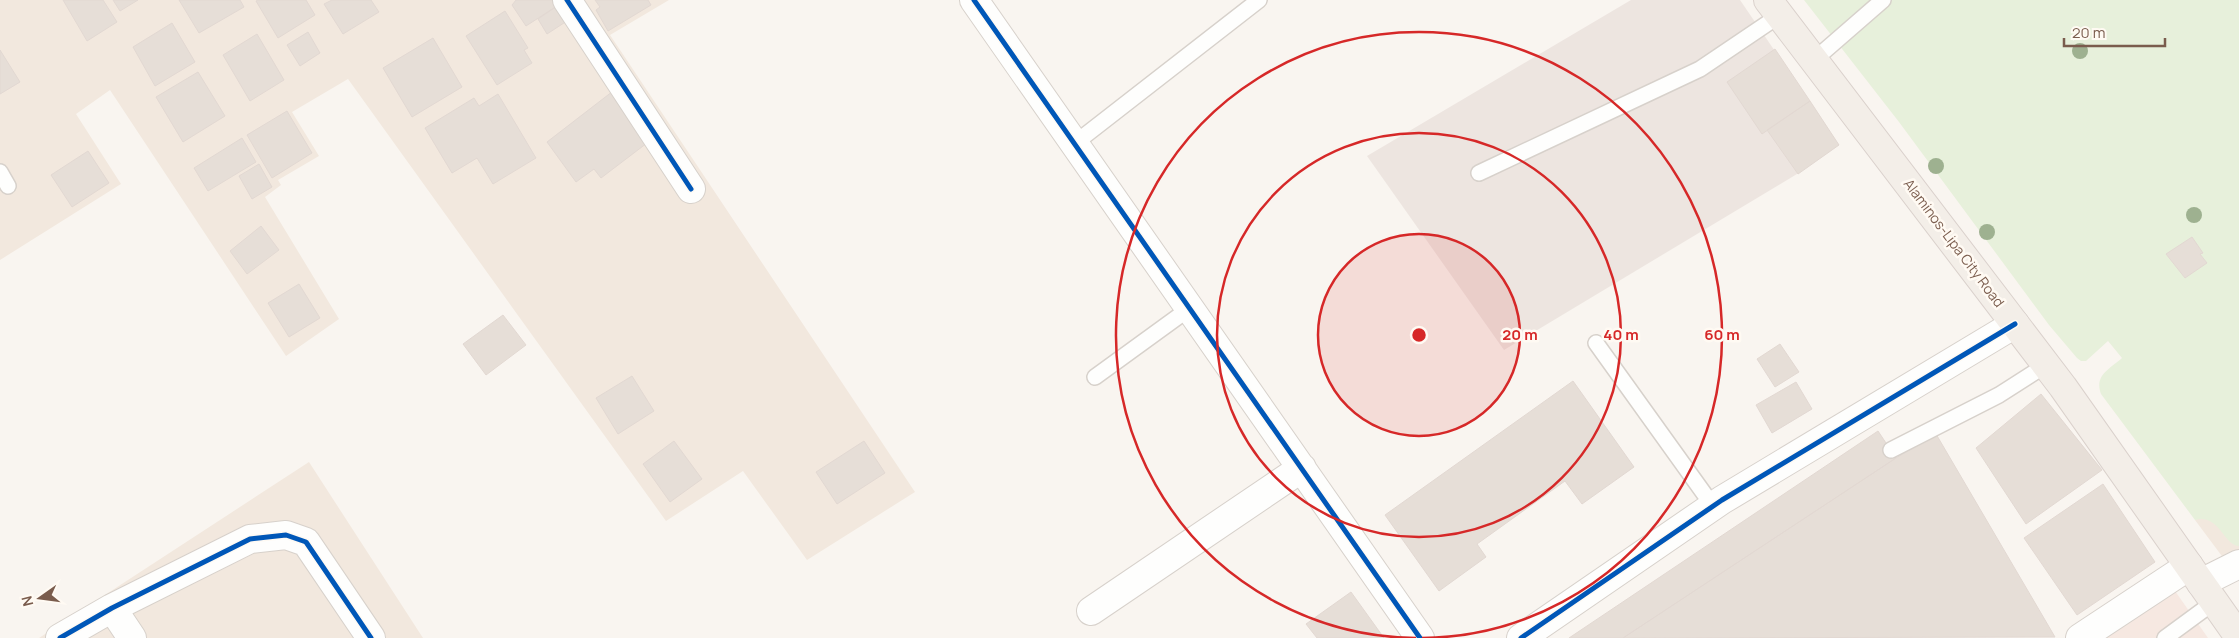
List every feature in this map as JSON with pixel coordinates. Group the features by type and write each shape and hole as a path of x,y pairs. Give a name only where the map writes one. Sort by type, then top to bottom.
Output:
{"main road":[{"name":"Alaminos-Lipa City Road","path":"1774,8 2046,365 2239,637"}],"street":[{"path":"567,0 691,189"},
{"path":"974,0 1420,638"},
{"path":"1520,638 1713,506 2015,324"},
{"path":"1091,611 1302,468"},
{"path":"60,638 112,608 250,539 286,534 306,542 371,638"},
{"path":"2080,638 2202,583 2239,564"},
{"path":"112,608 132,638"}],"lane":[{"path":"1074,144 1260,0"},
{"path":"1814,60 1883,0"},
{"path":"1479,173 1700,69 1774,8"},
{"path":"0,172 8,186"},
{"path":"1095,377 1190,308"},
{"path":"1596,343 1713,506"},
{"path":"1891,450 1999,395 2046,365"},
{"path":"2165,638 2202,583"}],"shaded area":[{"path":"0,0 669,0 610,35 915,492 807,560 743,471 666,521 348,79 292,112 319,156 278,180 281,185 265,197 339,319 286,356 110,90 76,114 121,184 0,260"},
{"path":"1631,0 1740,0 1839,145 1797,174 1504,350 1367,156"},
{"path":"309,462 423,638 39,638"},
{"path":"2239,497 2239,579 2195,520"},
{"path":"2175,591 2208,638 2103,638"}],"green space":[{"path":"1804,0 2239,0 2239,546 2229,541 2216,525 2210,521 2203,519 2195,520 2101,394 2099,387 2101,377 2122,358 2108,341 2086,361 2081,361 2077,358 2049,325 1899,122"}],"building":[{"path":"63,0 103,0 117,22 87,41"},
{"path":"113,0 138,0 120,11"},
{"path":"179,0 240,0 244,7 199,33"},
{"path":"306,0 315,15 278,38 256,1"},
{"path":"332,0 371,0 379,12 343,34 324,4"},
{"path":"516,0 561,0 560,4 526,26 512,5"},
{"path":"595,0 648,0 651,5 608,31 596,10 600,7"},
{"path":"560,4 570,19 547,34 538,19"},
{"path":"505,11 528,48 524,50 532,63 497,85 466,36"},
{"path":"172,23 195,62 155,86 133,47"},
{"path":"308,32 320,53 300,66 287,45"},
{"path":"257,34 284,80 250,101 223,55"},
{"path":"433,38 462,87 412,117 383,68"},
{"path":"1775,49 1810,101 1762,134 1727,82"},
{"path":"0,50 20,82 0,94"},
{"path":"198,72 225,116 183,142 156,97"},
{"path":"617,88 651,140 601,178 594,169 576,182 547,142"},
{"path":"498,94 536,158 493,184 477,158 452,173 425,128 474,98 479,106"},
{"path":"1810,101 1839,145 1798,174 1767,130"},
{"path":"287,111 312,153 272,178 247,135"},
{"path":"242,138 256,162 208,191 194,168"},
{"path":"88,151 109,183 72,207 51,175"},
{"path":"259,164 272,187 252,199 239,176"},
{"path":"261,226 279,250 247,274 230,251"},
{"path":"2192,237 2203,253 2200,254 2207,263 2185,278 2166,254"},
{"path":"299,284 320,318 289,337 268,303"},
{"path":"503,315 526,345 486,375 463,344"},
{"path":"1780,344 1799,372 1775,387 1757,359"},
{"path":"632,376 654,411 618,434 596,398"},
{"path":"1573,381 1634,467 1582,504 1565,481 1477,544 1486,557 1439,591 1385,515"},
{"path":"1796,382 1812,409 1772,433 1756,405"},
{"path":"2041,394 2102,470 2026,524 1976,448"},
{"path":"1878,431 1896,458 1623,638 1569,638"},
{"path":"1936,434 2055,637 1623,638 1896,458"},
{"path":"674,441 702,479 670,502 643,464"},
{"path":"864,441 885,473 837,504 816,472"},
{"path":"2103,484 2155,562 2077,615 2024,538"},
{"path":"1351,592 1384,638 1317,638 1306,624"}],"cycle path":[{"path":"567,0 691,189"},
{"path":"974,0 1420,638"},
{"path":"1521,638 1722,500 2015,324"},
{"path":"60,638 112,608 250,539 286,535 306,542 371,638"}]}
